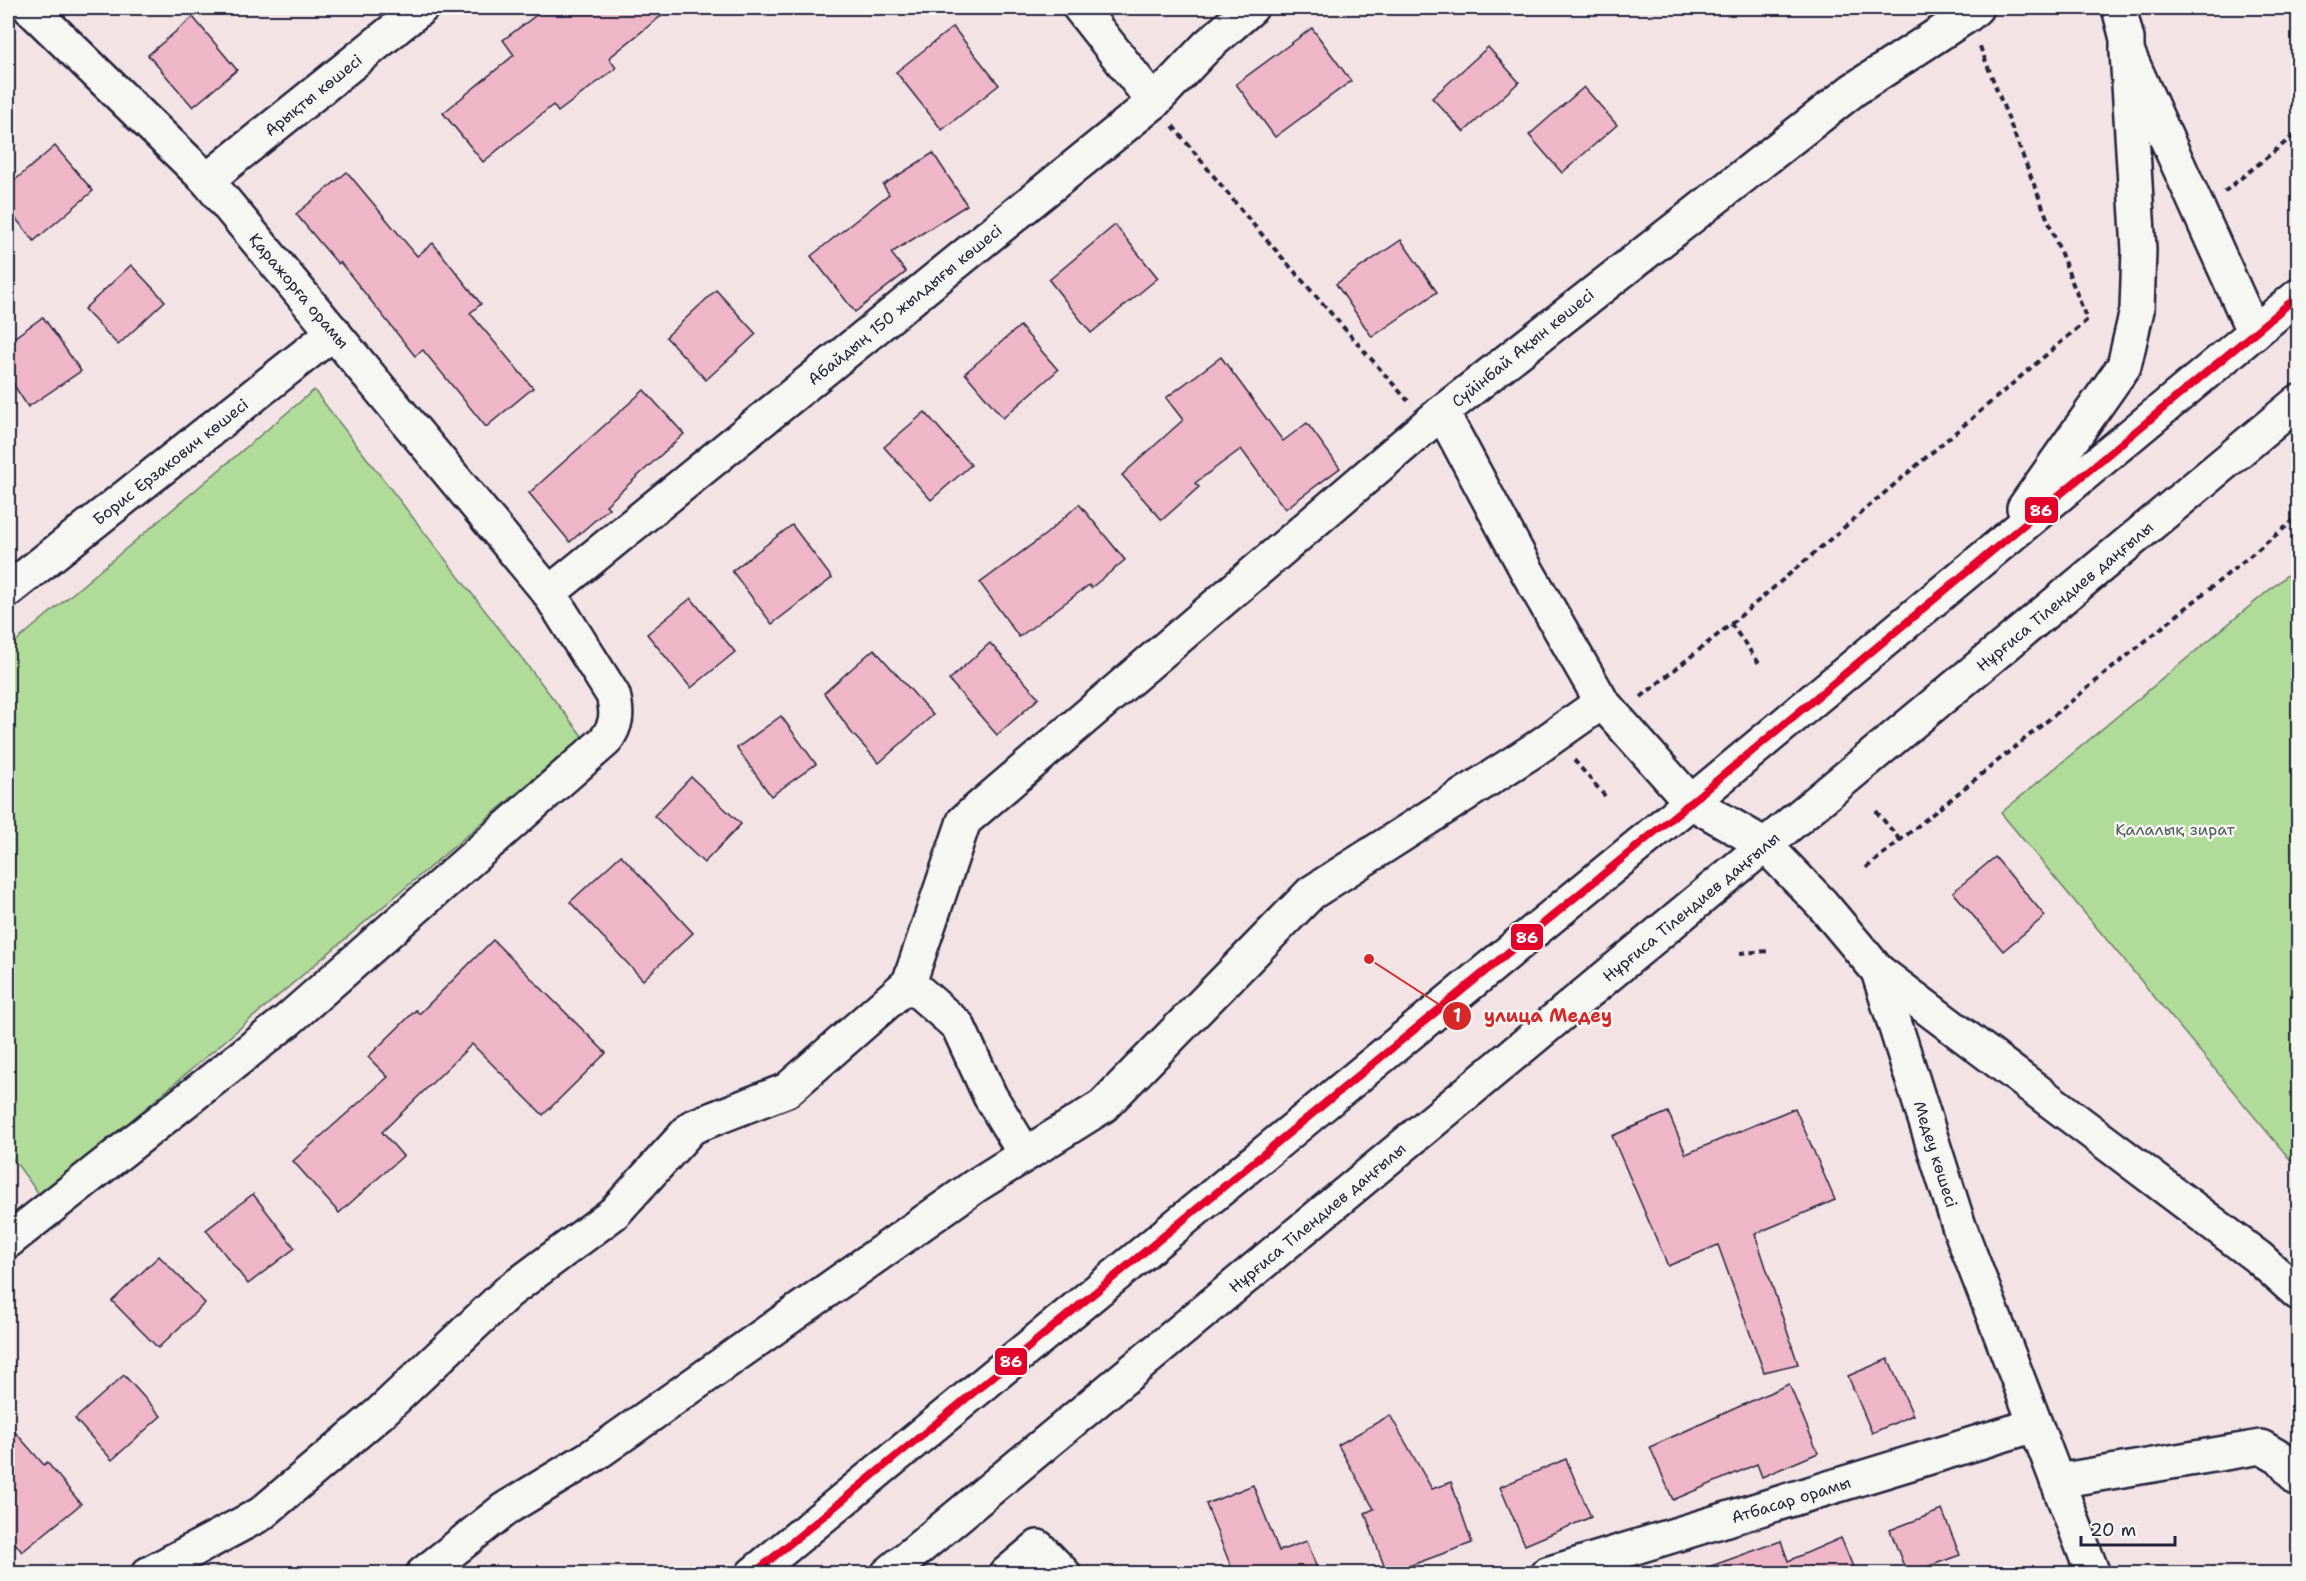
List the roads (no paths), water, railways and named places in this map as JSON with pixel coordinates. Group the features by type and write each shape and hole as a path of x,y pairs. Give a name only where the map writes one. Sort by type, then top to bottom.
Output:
{"street":[{"name":"Қаражорға орамы","path":"8,1241 288,1020 605,741 614,728 618,713 613,695 549,593 334,332 207,180 30,8"},
{"name":"Арықты көшесі","path":"207,180 421,8"},
{"path":"1080,8 1154,102"},
{"name":"Абайдың 150 жылдығы көшесі","path":"549,593 1154,102 1207,46 1251,8"},
{"path":"1994,548 2124,366 2137,310 2139,250 2127,39 2119,8"},
{"name":"Сүйінбай Ақын көшесі","path":"1691,802 1609,710 1435,418 1853,90 1972,11"},
{"path":"2127,51 2254,333"},
{"path":"753,1574 1691,802 2298,296"},
{"name":"Борис Ерзакович көшесі","path":"8,590 334,332"},
{"name":"Нұрғиса Тілендиев даңғылы","path":"888,1574 2298,402"},
{"path":"148,1574 261,1514 380,1413 508,1292 615,1213 692,1127 787,1090 909,982 964,821 1435,418"},
{"path":"423,1574 505,1509 594,1455 975,1186 1103,1106 1311,893 1534,750 1609,710"},
{"name":"Медеу көшесі","path":"1691,802 1765,845 1822,904 1878,971 1959,1226 2093,1574"},
{"path":"1878,971 2259,1258 2298,1293"},
{"path":"909,982 958,1026 990,1096 1026,1154"},
{"name":"Атбасар орамы","path":"1547,1574 2035,1425"},
{"path":"2057,1481 2298,1443"},
{"path":"2261,1448 2280,1458 2298,1479"},
{"path":"1006,1574 1038,1546 1064,1574"}],"place":[{"name":"улица Медеу","path":"1369,959"}],"park label":[{"name":"Қалалық зират","path":"2175,829"}]}
